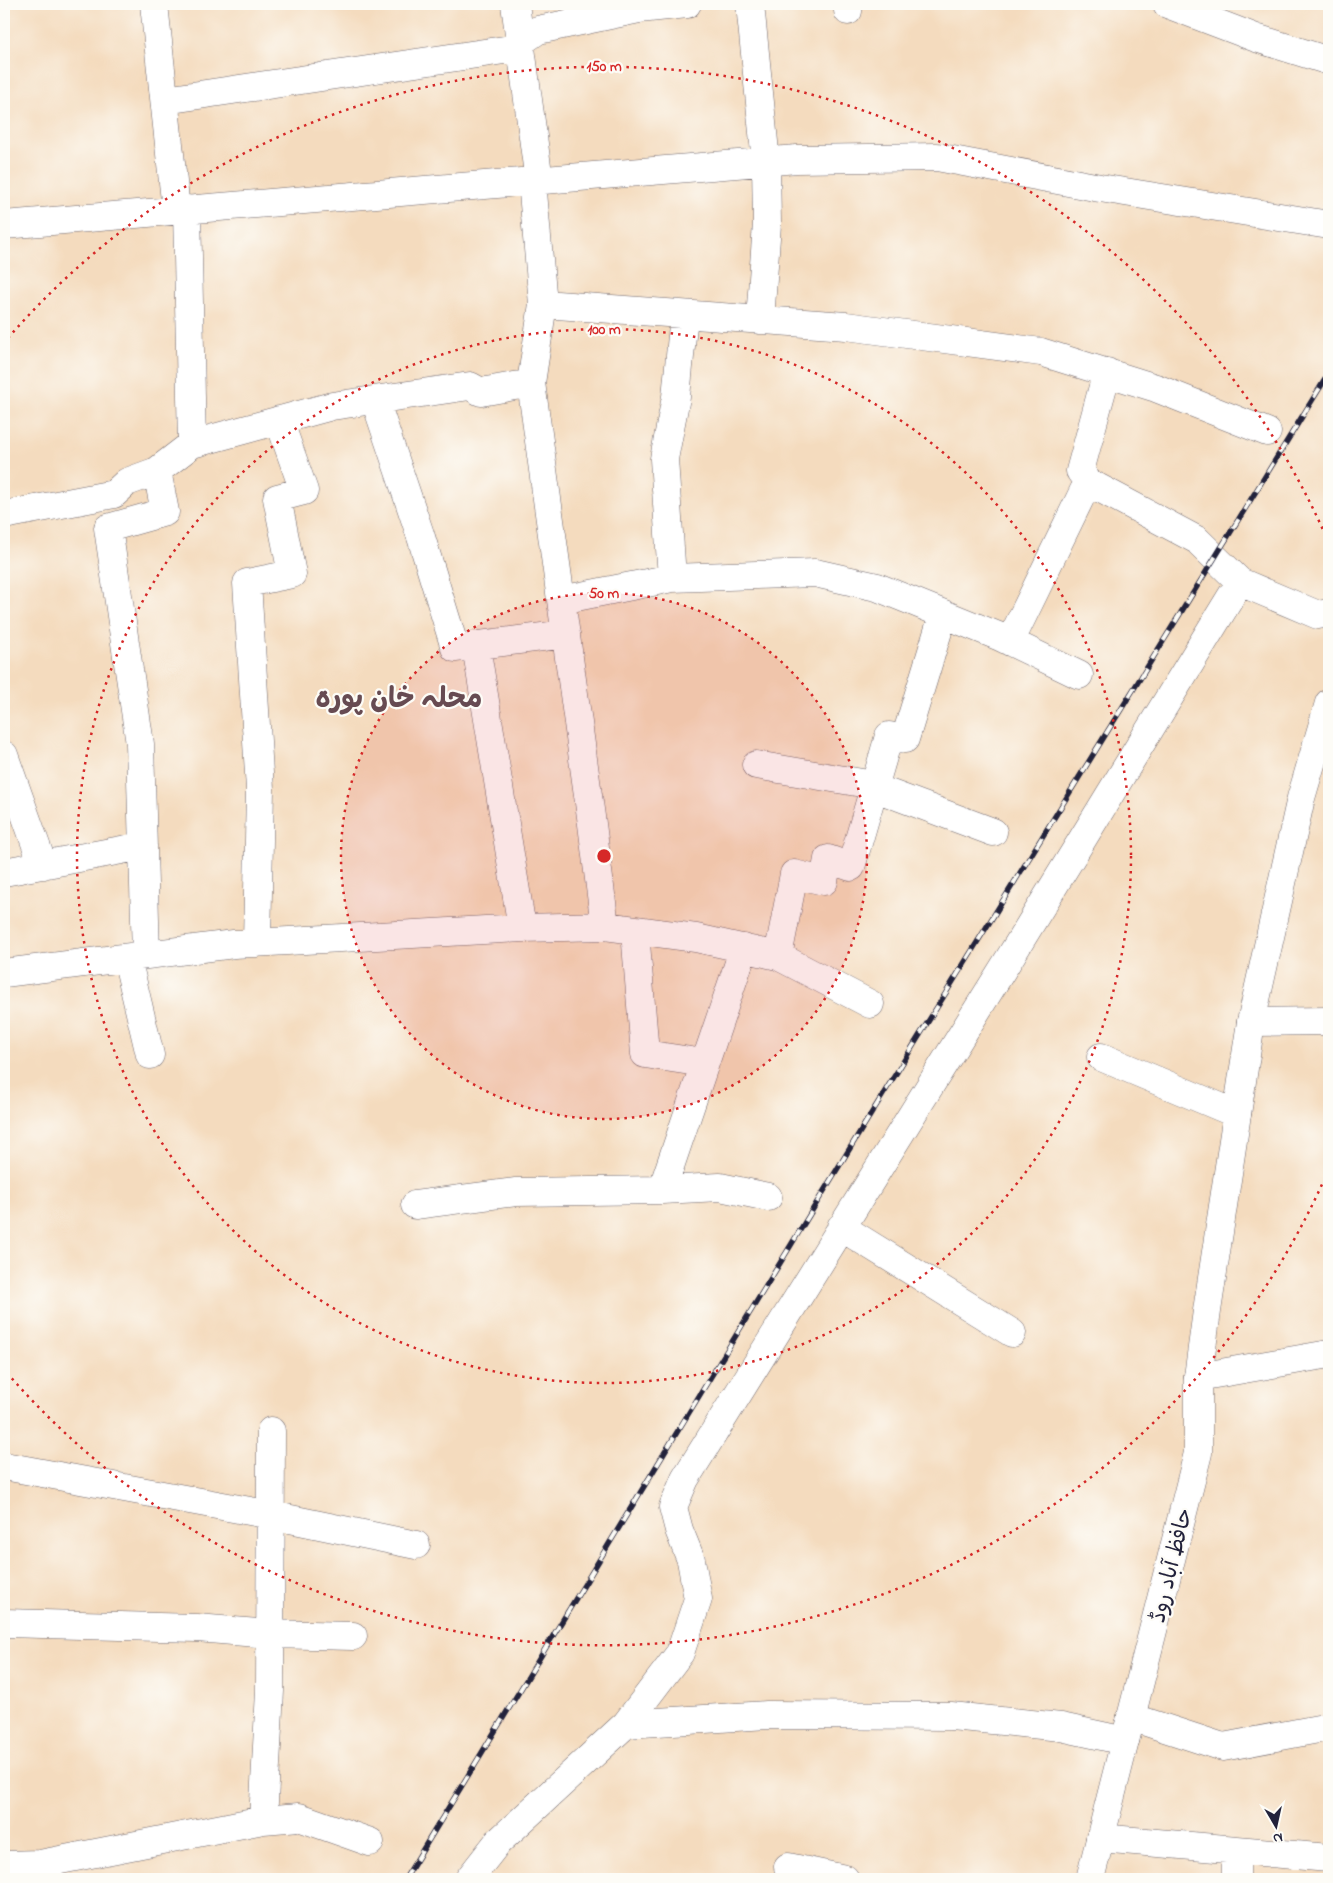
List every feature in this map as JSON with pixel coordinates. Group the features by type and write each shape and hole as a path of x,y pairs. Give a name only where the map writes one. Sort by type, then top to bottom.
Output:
{"street":[{"path":"154,4 182,210 192,444"},
{"path":"515,4 536,181 543,304 531,383 605,926"},
{"path":"166,100 511,49 538,30 639,9 687,4"},
{"path":"750,4 766,162 768,224 760,320"},
{"path":"1166,4 1256,38 1329,61"},
{"path":"4,225 797,159 937,157 1100,188 1329,224"},
{"path":"543,304 846,326 1040,352 1156,388 1267,432"},
{"path":"672,578 664,459 676,397 684,315"},
{"path":"1107,372 1080,471 1088,482 1197,540 1240,582 1318,615 1329,613"},
{"path":"4,515 114,494 127,482 157,471 192,444 332,406 470,386 481,392 531,383"},
{"path":"375,400 421,537 455,648 566,634"},
{"path":"257,943 260,789 247,583 292,574 277,498 304,491 279,420"},
{"path":"150,1055 137,956 144,846 140,744 108,528 165,512 157,471"},
{"path":"1010,642 1088,482"},
{"path":"561,600 672,578 815,573 877,588 1010,642 1079,675"},
{"path":"469,1879 498,1842 626,1724 680,1653 698,1599 691,1560 678,1530 673,1507 685,1479 1009,960 1240,582"},
{"path":"778,956 794,874 824,881 828,859 851,867 889,736 905,739 943,615"},
{"path":"476,646 522,928"},
{"name":"حافظ آباد روڈ","path":"1090,1879 1198,1452 1198,1377 1251,1022 1301,798 1329,703"},
{"path":"4,755 43,865"},
{"path":"756,765 862,783 993,832"},
{"path":"4,872 144,846"},
{"path":"4,973 234,944 522,928 605,926 696,938 778,956 870,1004"},
{"path":"635,930 645,1054 704,1063"},
{"path":"662,1190 744,948"},
{"path":"1251,1022 1329,1021"},
{"path":"1101,1057 1237,1114"},
{"path":"416,1205 516,1192 662,1190 720,1187 768,1198"},
{"path":"841,1227 1012,1333"},
{"path":"1198,1377 1329,1354"},
{"path":"262,1820 270,1691 271,1431"},
{"path":"4,1466 271,1515 416,1545"},
{"path":"4,1623 197,1628 270,1634 353,1636"},
{"path":"626,1724 767,1715 951,1716 1061,1727 1128,1729 1223,1747 1329,1727"},
{"path":"4,1865 40,1864 262,1820 299,1817 370,1842"},
{"path":"1100,1838 1329,1858"},
{"path":"1236,1850 1236,1879"},
{"path":"788,1867 845,1879"}],"railway":[{"path":"405,1879 858,1135 1329,373"}],"district":[{"name":"محلہ خان پورہ","path":"399,697"}]}
